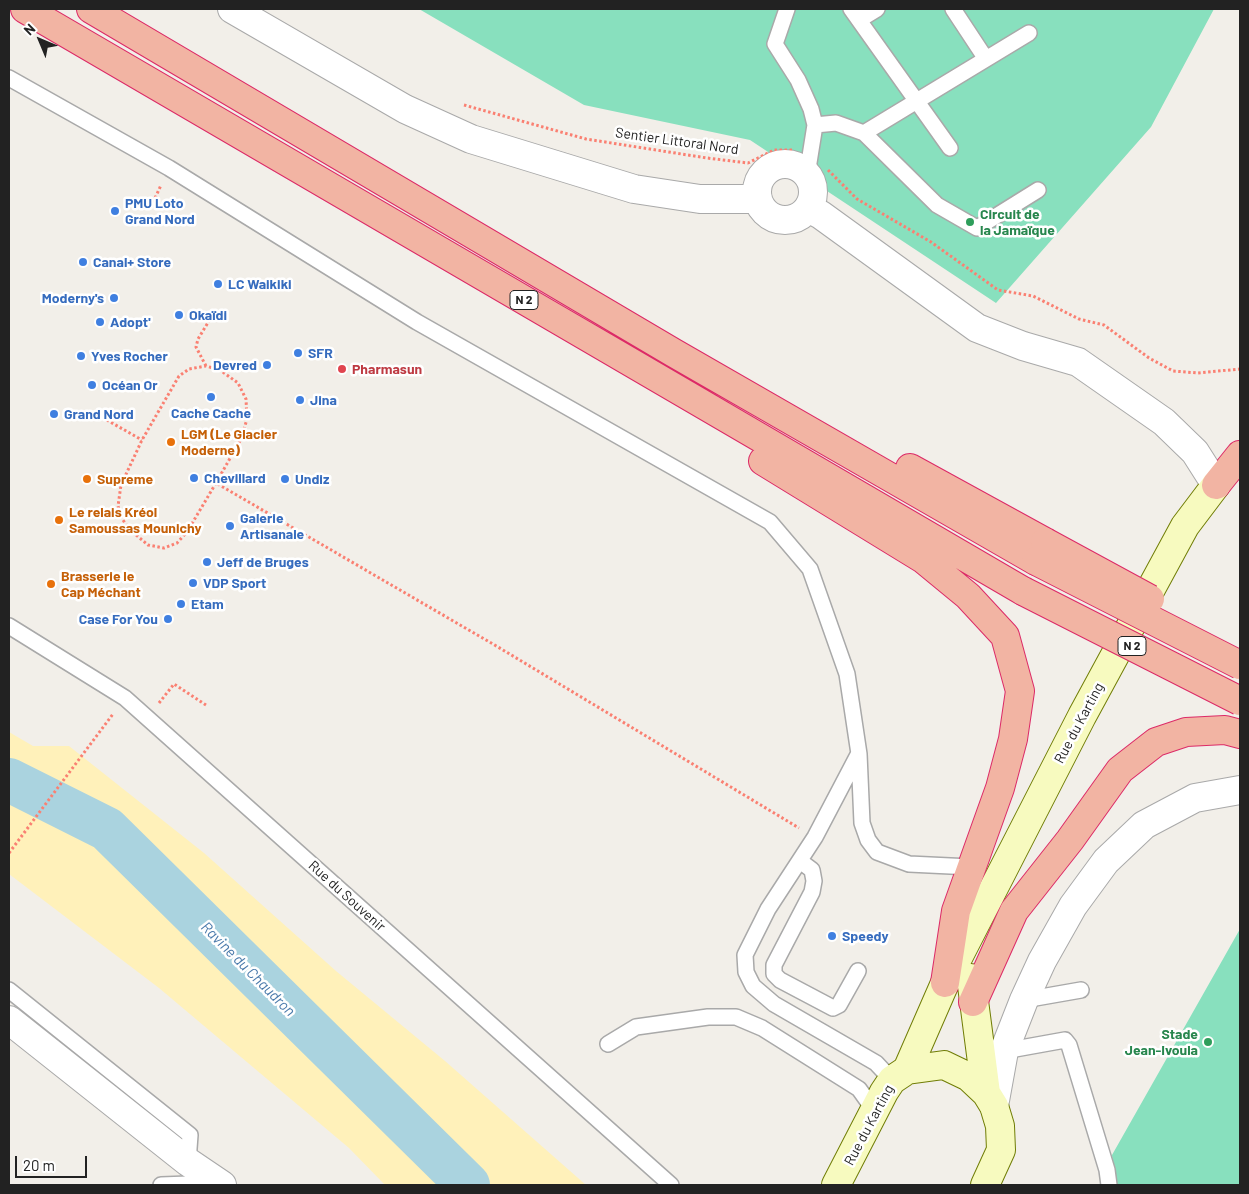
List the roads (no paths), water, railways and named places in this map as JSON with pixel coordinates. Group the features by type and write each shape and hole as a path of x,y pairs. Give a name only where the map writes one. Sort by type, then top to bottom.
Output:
{"highway":[{"name":"N 2","path":"26,9 1023,591 1240,701"},
{"name":"N 2","path":"91,9 674,353 734,372 1040,552 1240,665"},
{"path":"660,380 711,429 923,559 968,596 1005,636 1020,691 1013,739 1000,788 970,866 956,911 945,982"},
{"path":"1216,485 1240,455"},
{"path":"1216,485 1240,470"},
{"path":"1040,552 1240,646"},
{"path":"973,1002 1014,911 1070,840 1120,770 1156,742 1186,732 1225,730 1240,734"}],"main road":[{"name":"Rue du Karting","path":"836,1185 874,1110 900,1075 945,982 1082,716 1186,526 1216,485"},
{"name":"Rue du Karting","path":"976,922 971,971 973,1002 990,1100 1000,1126 1001,1150 985,1185"},
{"path":"900,1075 944,1065 969,1077 990,1100"}],"street":[{"path":"232,9 405,109 471,138 634,189 700,199 758,199"},
{"path":"782,164 809,166 813,192 808,208 801,215 784,220 767,214 758,199 760,180 773,167 782,164"},
{"path":"808,208 977,328 1023,346 1078,362 1164,422 1195,452 1216,485"},
{"path":"990,1100 1004,1051 1042,961 1073,906 1106,861 1144,825 1195,798 1240,790"},
{"path":"9,1020 188,1162 220,1184"}],"lane":[{"path":"787,9 775,44 798,80 811,109 815,125 809,166"},
{"path":"877,9 854,12 950,148"},
{"path":"953,9 986,59"},
{"path":"864,133 1029,33"},
{"path":"9,78 169,168 417,322 770,522 810,569 847,674 859,754 862,823 868,840 877,852 908,864 970,866"},
{"path":"815,125 836,122 864,133 937,205 977,228 1038,190"},
{"name":"Rue du Souvenir","path":"9,626 124,698 671,1185"},
{"path":"859,754 815,837 768,909 744,955 746,972 753,986 774,1004 900,1075"},
{"path":"800,861 812,870 814,881 812,892 774,965 774,974 780,980 833,1008 840,1005 858,971"},
{"path":"9,990 190,1135 188,1162"},
{"path":"1024,1000 1081,990"},
{"path":"608,1044 636,1027 708,1017 736,1017 762,1028 859,1089 874,1110"},
{"path":"1004,1051 1066,1040 1104,1162 1109,1185"},
{"path":"161,1185 220,1184"}],"waterway":[{"name":"Ravine du Chaudron","path":"9,780 107,829 468,1185"}],"place":[{"name":"PMU Loto Grand Nord","path":"115,211"},
{"name":"Circuit de la Jamaïque","path":"970,222"},
{"name":"Canal+ Store","path":"83,262"},
{"name":"LC Waikiki","path":"218,284"},
{"name":"Moderny's","path":"114,298"},
{"name":"Okaïdi","path":"179,315"},
{"name":"Adopt'","path":"100,322"},
{"name":"SFR","path":"298,353"},
{"name":"Yves Rocher","path":"81,356"},
{"name":"Devred","path":"267,365"},
{"name":"Pharmasun","path":"342,369"},
{"name":"Océan Or","path":"92,385"},
{"name":"Cache Cache","path":"211,397"},
{"name":"Jina","path":"300,400"},
{"name":"Grand Nord","path":"54,414"},
{"name":"LGM (Le Glacier Moderne)","path":"171,442"},
{"name":"Chevillard","path":"194,478"},
{"name":"Supreme","path":"87,479"},
{"name":"Undiz","path":"285,479"},
{"name":"Le relais Kréol Samoussas Mounichy","path":"59,520"},
{"name":"Galerie Artisanale","path":"230,526"},
{"name":"Jeff de Bruges","path":"207,562"},
{"name":"VDP Sport","path":"193,583"},
{"name":"Brasserie le Cap Méchant","path":"51,584"},
{"name":"Etam","path":"181,604"},
{"name":"Case For You","path":"168,619"},
{"name":"Speedy","path":"832,936"},
{"name":"Stade Jean-Ivoula","path":"1208,1042"}]}
